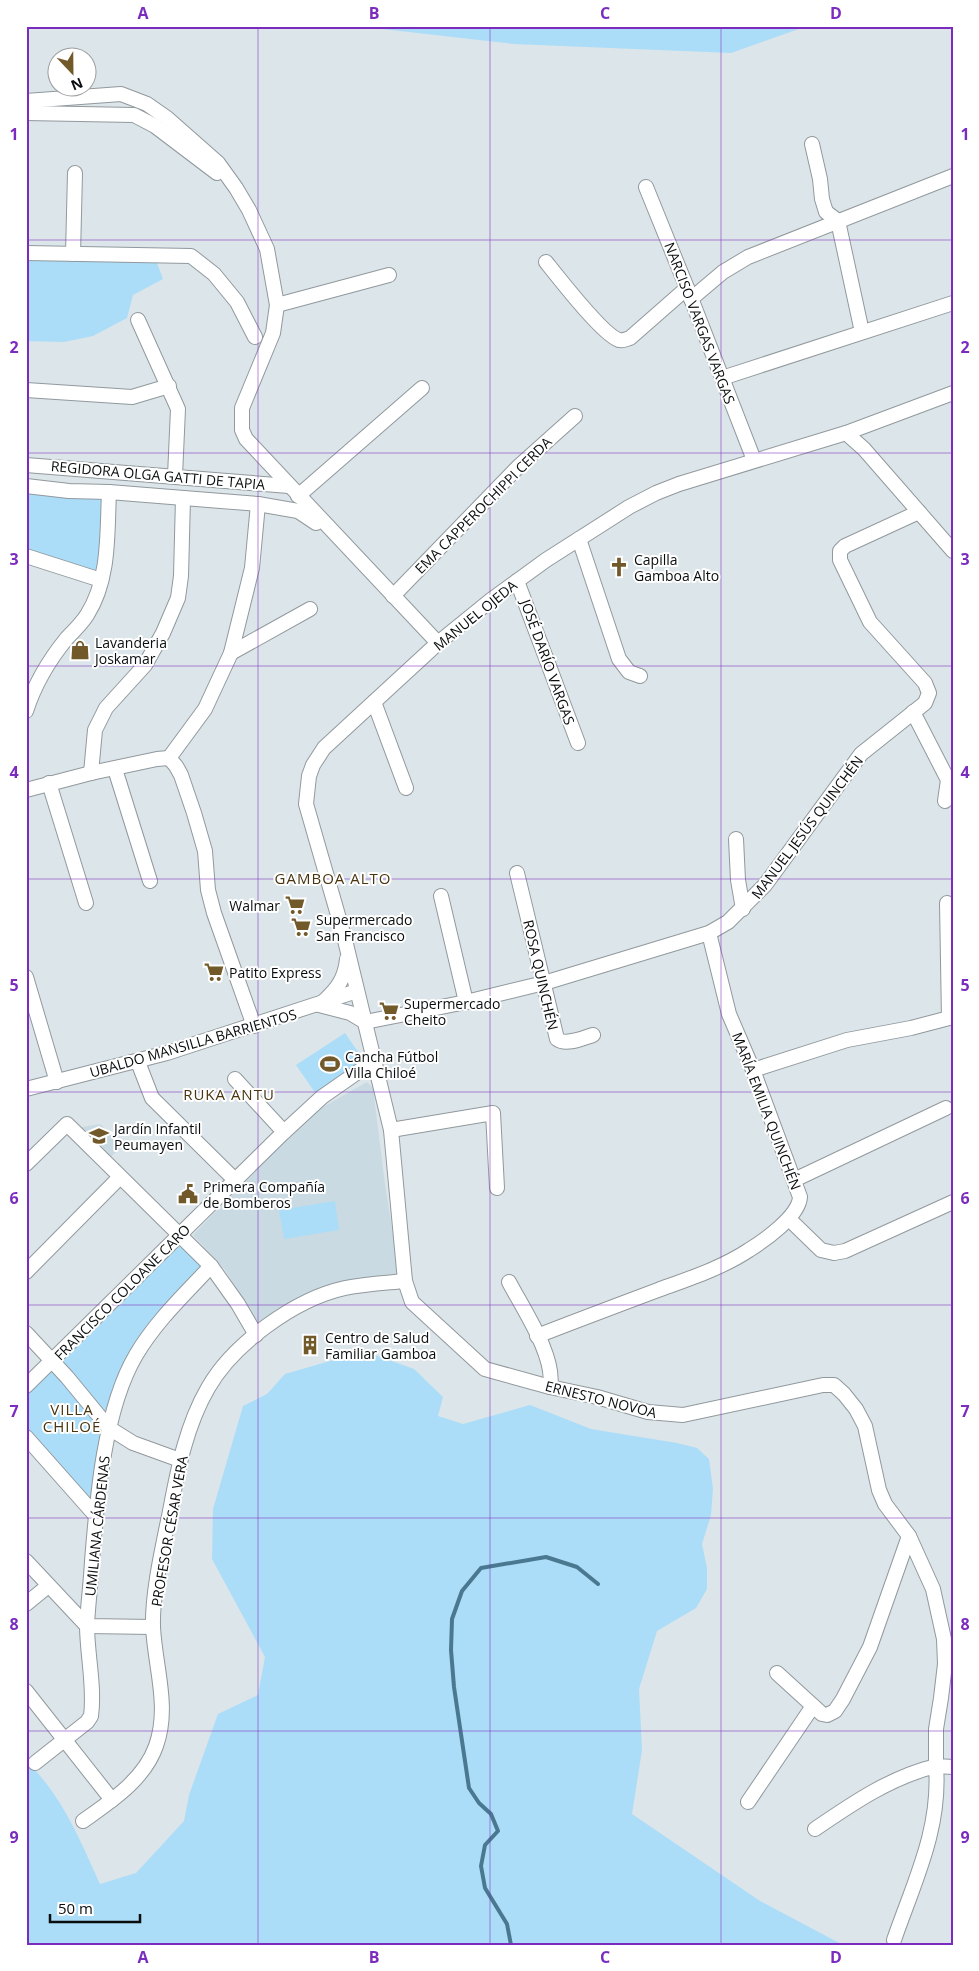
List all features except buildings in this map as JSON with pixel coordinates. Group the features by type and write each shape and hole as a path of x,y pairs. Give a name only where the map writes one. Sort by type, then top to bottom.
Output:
{"street":[{"path":"26,101 120,94 147,104 167,118 218,162 249,210 267,249 277,305 273,333 242,408 242,430 246,439 438,643"},
{"path":"26,113 134,114 155,126 224,178 234,198"},
{"path":"812,144 826,212 838,221 862,332"},
{"path":"73,254 76,173"},
{"path":"546,262 593,318 616,339 623,341 630,338 690,294 748,257 953,176"},
{"name":"NARCISO VARGAS VARGAS","path":"646,187 690,294 754,460"},
{"path":"26,253 191,256 214,274 236,302 255,337"},
{"path":"277,305 389,275"},
{"path":"722,378 953,303"},
{"path":"138,320 178,409 175,476"},
{"path":"26,390 132,397 169,386"},
{"path":"293,491 422,388"},
{"name":"MANUEL OJEDA","path":"348,954 308,817 306,804 306,793 313,765 324,748 438,643 491,600 578,539 656,492 846,433 953,393"},
{"name":"EMA CAPPEROCHIPPI CERDA","path":"394,596 518,467 575,416"},
{"path":"846,433 864,449 953,551"},
{"name":"REGIDORA OLGA GATTI DE TAPIA","path":"26,465 175,476 293,491"},
{"path":"26,486 70,491 109,492 258,504 298,511 339,539"},
{"path":"26,711 37,682 50,661 87,616 95,600 106,556 109,492"},
{"path":"91,773 94,730 106,708 145,665 163,633 178,598 181,576 183,498"},
{"path":"26,790 91,773 169,758 205,709 232,653 252,568 258,504"},
{"name":"MANUEL JESÚS QUINCHÉN","path":"365,1022 466,1002 544,983 660,949 709,933 728,922 743,909 781,864 861,754 925,702 929,693 925,683 870,622 840,560 840,552 845,546 919,512"},
{"path":"578,539 619,659 629,672 640,676"},
{"path":"26,556 101,580"},
{"name":"JOSÉ DARÍO VARGAS","path":"518,581 578,743"},
{"path":"232,653 310,609"},
{"path":"374,702 406,788"},
{"path":"913,712 948,780 945,801"},
{"path":"169,758 181,776 194,813 205,851 208,890 214,913 254,1026"},
{"path":"115,769 150,881"},
{"path":"49,783 86,903"},
{"path":"736,839 738,880 743,909"},
{"name":"ROSA QUINCHÉN","path":"517,873 557,1039 561,1042 566,1042 593,1035"},
{"path":"441,896 466,1002"},
{"path":"753,1070 847,1040 911,1028 951,1017 947,903"},
{"name":"MARÍA EMILIA QUINCHÉN","path":"537,1336 689,1278 748,1251 789,1219 800,1202 794,1180 753,1070 729,1014 709,933"},
{"path":"319,1005 333,993 344,979 348,954"},
{"name":"ERNESTO NOVOA","path":"348,954 391,1130 405,1281 412,1302 486,1368 550,1387 597,1396 648,1412 683,1415 823,1385 834,1385 856,1409 865,1426 884,1504 908,1536 933,1589 944,1639 945,1664 942,1698 936,1729 937,1792 933,1824 926,1852 894,1940"},
{"path":"26,977 57,1082"},
{"name":"UBALDO MANSILLA BARRIENTOS","path":"26,1089 138,1062 357,992"},
{"path":"319,1005 350,1013 365,1022"},
{"name":"FRANCISCO COLOANE CARO","path":"26,1386 234,1179 284,1132 322,1097 375,1060"},
{"path":"138,1062 152,1098 234,1179"},
{"path":"235,1079 284,1132"},
{"path":"794,1180 946,1108"},
{"path":"391,1130 492,1113 497,1188"},
{"path":"26,1164 67,1124 211,1266 238,1304 256,1335"},
{"path":"26,1272 120,1177"},
{"path":"789,1219 821,1250 834,1253 845,1251 953,1202"},
{"name":"UMILIANA CÁRDENAS","path":"35,1763 87,1722 91,1716 87,1626 96,1516 109,1428 128,1370 145,1340 159,1321 211,1266"},
{"name":"PROFESOR CÉSAR VERA","path":"83,1821 134,1782 152,1756 161,1732 162,1708 153,1627 159,1574 180,1460 193,1420 208,1387 233,1357 256,1335 285,1314 314,1298 345,1288 405,1281"},
{"path":"509,1282 537,1336 551,1369 550,1387"},
{"path":"26,1333 109,1428 133,1443 180,1460"},
{"path":"26,1437 96,1516"},
{"path":"777,1673 822,1714 827,1715 835,1710 843,1699 870,1647 908,1536"},
{"path":"26,1561 87,1626 153,1627"},
{"path":"26,1604 48,1586"},
{"path":"26,1691 112,1800"},
{"path":"748,1802 813,1706"},
{"path":"815,1829 896,1779 915,1771 936,1766 953,1767"}],"shaded area":[{"path":"356,26 807,26 731,53 514,44"},
{"path":"26,256 155,258 163,279 133,295 127,318 93,336 64,342 26,341"},
{"path":"26,492 104,497 98,575 26,551"},
{"name":"Cancha Fútbol Villa Chiloé","path":"345,1033 365,1062 316,1094 296,1065"},
{"path":"367,1082 373,1088 399,1273 332,1284 301,1296 274,1311 258,1325 225,1270 193,1235 269,1156 318,1110"},
{"name":"Jardín Infantil Peumayen","path":"100,1124 124,1145 107,1160 76,1128"},
{"path":"335,1201 339,1230 284,1239 279,1210"},
{"path":"180,1238 209,1265 125,1371 95,1513 26,1436 26,1388"},
{"path":"372,1354 414,1369 443,1397 438,1416 463,1424 530,1405 591,1429 697,1448 709,1459 713,1489 711,1515 702,1544 707,1568 707,1589 696,1608 657,1631 639,1689 642,1750 632,1814 760,1901 843,1945 26,1945 26,1761 39,1774 60,1803 100,1884 136,1873 184,1821 189,1795 218,1714 258,1695 265,1657 212,1559 213,1509 243,1406 267,1394 285,1374 330,1361"}],"waterway":[{"path":"511,1945 507,1924 485,1888 481,1866 485,1845 498,1831 491,1814 479,1803 469,1788 454,1687 451,1650 452,1619 462,1591 481,1568 546,1557 577,1567 598,1584"}],"place":[{"name":"Capilla Gamboa Alto","path":"619,567"},
{"name":"Lavanderia Joskamar","path":"80,650"},
{"name":"Walmar","path":"295,905"},
{"name":"Supermercado San Francisco","path":"301,927"},
{"name":"Patito Express","path":"214,972"},
{"name":"Supermercado Cheito","path":"389,1011"},
{"name":"Cancha Fútbol Villa Chiloé","path":"330,1064"},
{"name":"Jardín Infantil Peumayen","path":"99,1136"},
{"name":"Primera Compañía de Bomberos","path":"188,1194"},
{"name":"Centro de Salud Familiar Gamboa","path":"310,1345"}],"district":[{"name":"GAMBOA ALTO","path":"333,878"},
{"name":"RUKA ANTU","path":"229,1094"},
{"name":"VILLA CHILOÉ","path":"72,1418"}]}
